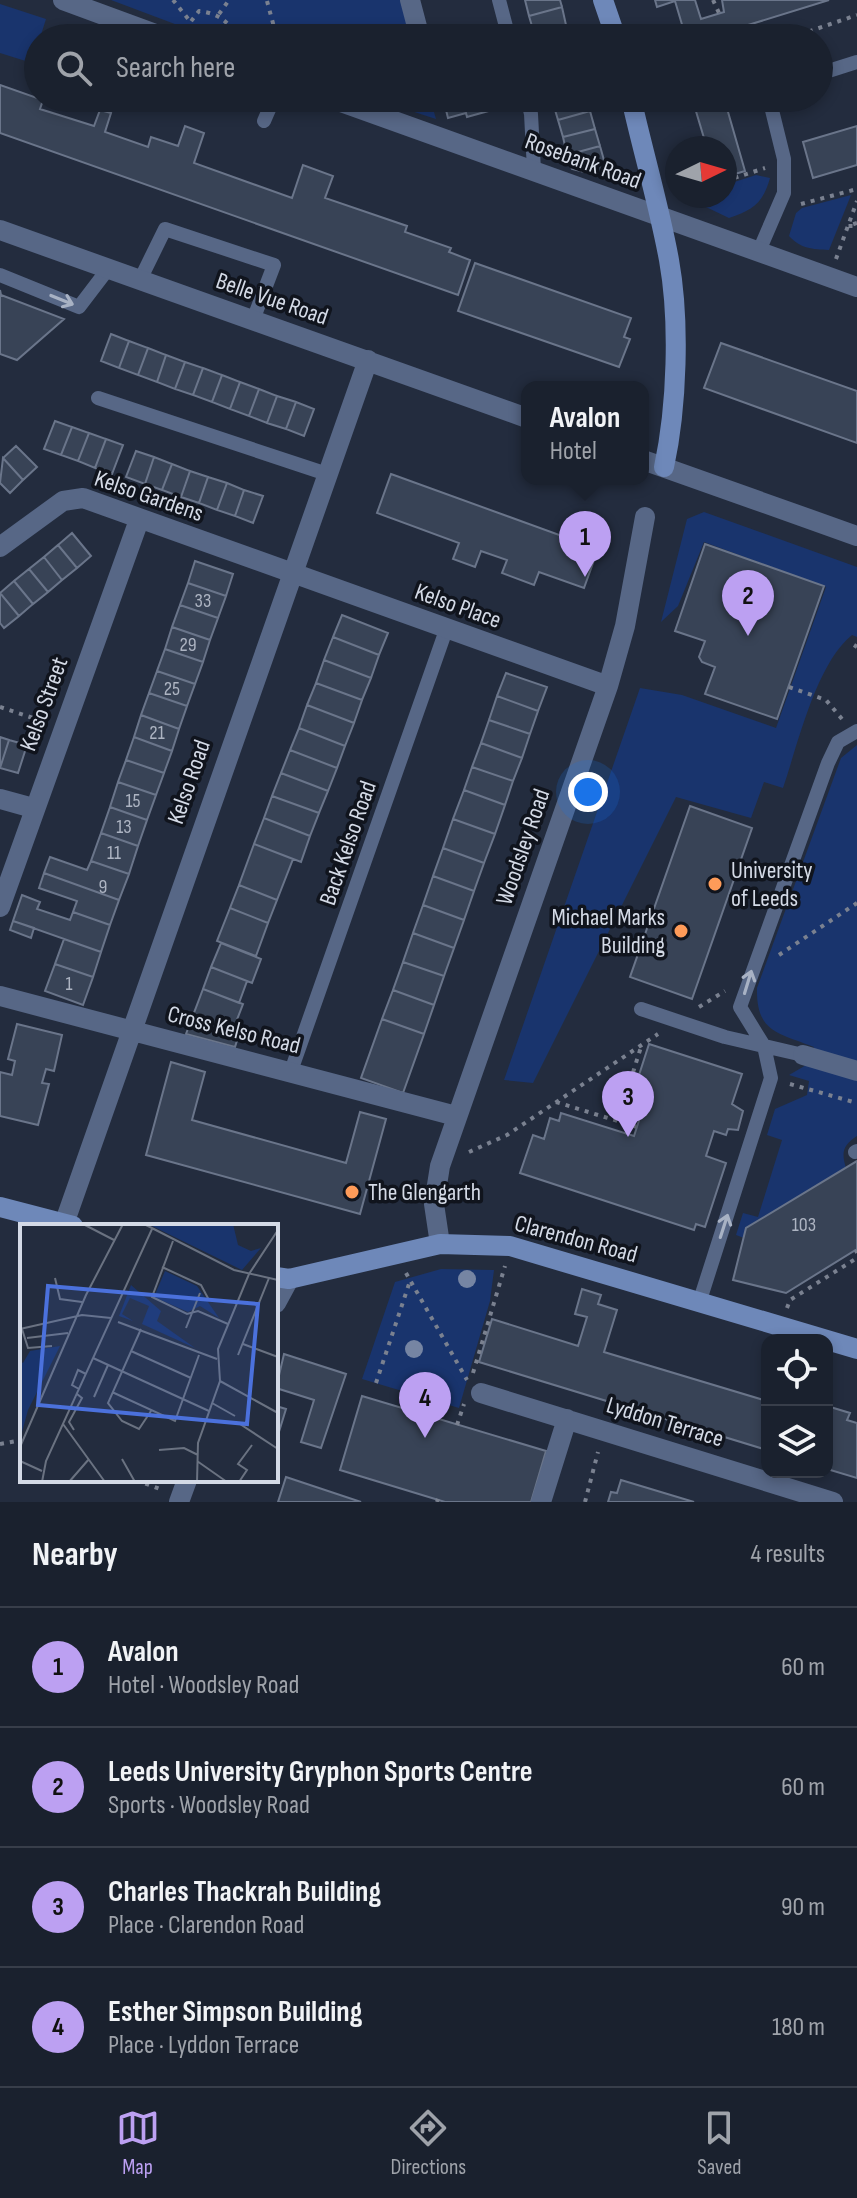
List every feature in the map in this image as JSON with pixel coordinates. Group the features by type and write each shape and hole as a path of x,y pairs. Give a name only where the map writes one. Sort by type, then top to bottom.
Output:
{"street":[{"path":"63,0 128,24"},
{"path":"410,0 416,24"},
{"path":"603,0 611,24"},
{"name":"Rosebank Road","path":"370,112 857,287"},
{"path":"634,112 669,261 674,342 671,436 664,467"},
{"name":"Belle Vue Road","path":"0,230 521,416"},
{"name":"Kelso Road","path":"68,1224 129,1031 368,360"},
{"path":"649,462 857,536"},
{"name":"Kelso Gardens","path":"0,547 63,501 83,498 291,573"},
{"name":"Woodsley Road","path":"440,1244 434,1204 440,1166 608,686 625,626 645,517"},
{"name":"Kelso Street","path":"2,895 139,520"},
{"name":"Kelso Place","path":"291,573 608,686"},
{"path":"0,799 33,808"},
{"name":"Cross Kelso Road","path":"0,996 456,1116"},
{"path":"803,1055 857,1071"},
{"path":"0,1207 64,1224"},
{"name":"Clarendon Road","path":"282,1278 440,1244 510,1246 857,1349"},
{"name":"Lyddon Terrace","path":"475,1388 833,1502"},
{"path":"541,1502 567,1419"},
{"path":"179,1502 186,1482"}],"lane":[{"path":"499,0 505,24"},
{"path":"833,70 857,62"},
{"path":"264,121 268,112"},
{"path":"530,112 534,170"},
{"path":"759,251 784,193 784,159 772,112"},
{"path":"140,280 165,229 274,265 253,320"},
{"path":"0,275 79,307 108,269"},
{"path":"98,398 327,474"},
{"name":"Back Kelso Road","path":"291,1071 446,630"},
{"path":"700,1300 771,1078 764,1046 740,1007 828,763 838,742 856,732"},
{"path":"641,1009 803,1055"}],"path":[{"path":"173,0 189,20"},
{"path":"219,14 229,0"},
{"path":"713,0 719,13"},
{"path":"267,1 273,24"},
{"path":"187,24 199,11 219,14 229,24"},
{"path":"831,24 857,15"},
{"path":"737,177 769,167 765,155"},
{"path":"777,210 857,189"},
{"path":"824,274 857,201"},
{"path":"848,226 857,224"},
{"path":"789,687 826,700 856,732"},
{"path":"0,707 63,728"},
{"path":"440,1166 507,1135 857,903"},
{"path":"618,1120 642,1045"},
{"path":"771,1078 857,1103"},
{"path":"556,1102 637,1127"},
{"path":"457,1425 475,1388 510,1246"},
{"path":"396,1252 410,1281 475,1388"},
{"path":"780,1325 790,1300 857,1254"},
{"path":"376,1383 410,1281"},
{"path":"585,1502 605,1431"},
{"path":"0,1444 20,1440"},
{"path":"578,1502 587,1493"}],"shaded area":[{"path":"111,0 403,0 409,24 175,24"},
{"path":"0,4 46,19 44,24 24,24 24,60 0,53"},
{"path":"414,112 434,112 436,119"},
{"path":"756,175 770,178 760,200 745,212 729,218 708,208 737,208 737,181"},
{"path":"851,195 829,250 802,246 789,236 796,213 802,208"},
{"path":"704,512 857,567 857,637 852,635 839,648 818,685 783,788 764,782 751,818 676,797 533,1083 504,1080 640,688 682,695 776,728 826,587 704,542 678,606 661,622 687,519"},
{"path":"857,745 857,1136 844,1149 846,1168 744,1238 736,1235 743,1213 758,1217 782,1140 767,1135 775,1109 807,1095 809,1081 789,1075 808,1064 814,1047 780,1034 765,1023 757,988 841,758"},
{"path":"441,1269 494,1270 490,1301 459,1408 362,1379 395,1282"}],"building":[{"path":"525,0 560,0 562,7 529,16"},
{"path":"655,0 695,0 701,19 724,12 722,0 829,0 751,24 682,24 675,1 657,7"},
{"path":"562,7 566,24 531,24 529,16"},
{"path":"0,85 24,93 24,112 50,112 94,126 99,112 111,113 105,132 148,147 151,137 178,146 185,126 204,133 194,163 292,198 303,165 333,176 325,198 407,226 405,232 451,248 449,252 470,260 458,295 0,133"},
{"path":"446,112 485,112 467,117 466,113 448,118"},
{"path":"556,112 586,112 558,120"},
{"path":"590,112 595,129 563,137 558,120"},
{"path":"696,112 728,112 735,136 703,136"},
{"path":"857,126 857,165 813,178 803,142"},
{"path":"595,129 600,146 567,155 563,137"},
{"path":"737,143 745,171 737,173"},
{"path":"600,146 609,178 572,169 567,155"},
{"path":"475,263 631,318 624,337 630,339 619,367 458,311"},
{"path":"0,290 1,295 64,319 17,360 0,354"},
{"path":"111,334 129,341 119,368 101,361"},
{"path":"129,341 148,348 138,375 119,368"},
{"path":"721,343 857,391 857,443 704,388"},
{"path":"148,348 166,355 157,382 138,375"},
{"path":"166,355 185,362 175,389 157,382"},
{"path":"185,362 203,368 193,395 175,389"},
{"path":"203,368 222,375 212,402 193,395"},
{"path":"222,375 240,382 230,409 212,402"},
{"path":"240,382 259,389 249,416 230,409"},
{"path":"259,389 277,396 267,423 249,416"},
{"path":"277,396 296,402 286,429 267,423"},
{"path":"296,402 314,409 304,436 286,429"},
{"path":"55,421 72,427 61,455 44,449"},
{"path":"72,427 89,433 78,461 61,455"},
{"path":"89,433 106,439 95,468 78,461"},
{"path":"106,439 123,445 112,474 95,468"},
{"path":"16,446 37,467 23,480 3,458"},
{"path":"136,451 154,457 145,484 126,477"},
{"path":"154,457 172,464 162,490 145,484"},
{"path":"3,458 23,480 10,493 0,483"},
{"path":"172,464 190,471 181,497 162,490"},
{"path":"190,471 208,477 199,503 181,497"},
{"path":"391,474 598,549 584,588 539,572 534,585 502,573 507,560 481,551 475,567 453,559 459,543 377,513"},
{"path":"208,477 227,483 217,510 199,503"},
{"path":"227,483 244,490 235,516 217,510"},
{"path":"244,490 263,496 253,523 235,516"},
{"path":"72,533 91,556 77,568 58,545"},
{"path":"705,544 824,586 777,719 705,694 715,667 702,662 699,657 705,641 675,631"},
{"path":"58,545 77,568 62,580 44,557"},
{"path":"44,557 62,580 48,592 29,569"},
{"path":"195,561 233,574 226,596 188,583"},
{"path":"29,569 48,592 33,604 14,581"},
{"path":"14,581 33,604 19,616 0,593"},
{"path":"188,583 226,596 218,618 180,605"},
{"path":"0,593 19,616 4,628 0,623"},
{"path":"180,605 218,618 210,640 172,627"},
{"path":"342,615 388,633 379,655 333,637"},
{"path":"172,627 210,640 203,662 165,649"},
{"path":"333,637 379,655 371,678 324,660"},
{"path":"165,649 203,662 195,684 157,671"},
{"path":"324,660 371,678 362,700 316,683"},
{"path":"157,671 195,684 187,706 149,693"},
{"path":"506,673 547,687 538,711 497,696"},
{"path":"316,683 362,700 354,723 307,705"},
{"path":"149,693 187,706 179,729 141,715"},
{"path":"497,696 538,711 530,734 489,720"},
{"path":"307,705 354,723 345,746 299,728"},
{"path":"141,715 179,729 172,751 134,737"},
{"path":"489,720 530,734 522,758 481,743"},
{"path":"299,728 345,746 337,768 290,750"},
{"path":"0,737 9,740 0,768"},
{"path":"134,737 172,751 164,773 126,760"},
{"path":"9,740 27,745 18,773 0,768"},
{"path":"481,743 522,758 513,781 472,767"},
{"path":"290,750 337,768 328,791 281,773"},
{"path":"126,760 164,773 156,795 118,782"},
{"path":"472,767 513,781 505,805 464,790"},
{"path":"281,773 328,791 319,813 272,796"},
{"path":"118,782 156,795 147,820 110,807"},
{"path":"464,790 505,805 495,834 453,819"},
{"path":"272,796 319,813 310,836 264,818"},
{"name":"Michael Marks Building","path":"690,806 752,828 692,999 630,977"},
{"path":"110,807 147,820 138,846 101,833"},
{"path":"264,818 310,836 301,862 254,844"},
{"path":"453,819 495,834 484,863 443,848"},
{"path":"101,833 138,846 129,874 91,861"},
{"path":"254,844 293,859 277,900 239,885"},
{"path":"443,848 484,863 474,891 433,876"},
{"path":"50,857 87,870 91,861 129,874 119,900 44,873"},
{"path":"44,873 119,900 110,925 73,912 77,901 39,888"},
{"path":"433,876 474,891 464,920 423,905"},
{"path":"239,885 277,900 268,923 230,908"},
{"path":"22,895 40,902 37,909 70,920 73,912 110,925 101,952 13,921"},
{"path":"423,905 464,920 454,948 413,933"},
{"path":"230,908 268,923 256,956 217,941"},
{"path":"13,921 34,928 31,938 10,930"},
{"path":"413,933 454,948 444,976 403,962"},
{"path":"64,939 101,952 93,977 55,964"},
{"path":"221,943 261,959 252,983 211,967"},
{"path":"403,962 444,976 434,1005 393,990"},
{"path":"55,964 93,977 83,1005 45,991"},
{"path":"211,967 247,981 239,1003 203,989"},
{"path":"203,989 243,1004 233,1030 240,1031 235,1047 186,1034"},
{"path":"393,990 434,1005 424,1034 382,1019"},
{"path":"382,1019 424,1034 403,1093 361,1078"},
{"path":"17,1024 62,1035 54,1071 46,1069 42,1083 49,1084 38,1125 0,1116 0,1072 12,1075 15,1061 8,1059"},
{"path":"649,1044 742,1074 732,1104 743,1111 738,1130 728,1129 726,1135 714,1131 706,1156 726,1163 705,1227 696,1224 694,1230 520,1173 533,1135 544,1139 550,1118 559,1121 561,1113 634,1136 643,1108 630,1103"},
{"path":"171,1062 205,1072 192,1120 346,1163 360,1112 386,1119 360,1214 146,1155"},
{"path":"857,1161 857,1249 786,1293 733,1280 746,1228"},
{"path":"582,1289 601,1295 598,1304 617,1310 604,1352 761,1399 761,1448 479,1362 492,1319 578,1346 587,1317 575,1314"},
{"path":"284,1354 346,1374 321,1448 301,1442 314,1400 278,1389"},
{"path":"362,1396 546,1451 531,1502 445,1502 340,1470"},
{"path":"278,1407 286,1409 278,1435"},
{"path":"833,1408 850,1413 847,1420 857,1423 857,1478 833,1471"},
{"path":"286,1477 361,1502 278,1502"},
{"path":"621,1480 694,1502 608,1502 611,1492 617,1493"}],"place":[{"name":"Avalon","path":"585,577"},
{"name":"Leeds University Gryphon Sports Centre","path":"748,636"},
{"name":"University of Leeds","path":"715,884"},
{"name":"Michael Marks Building","path":"681,931"},
{"name":"Charles Thackrah Building","path":"628,1137"},
{"name":"The Glengarth","path":"352,1192"},
{"name":"Esther Simpson Building","path":"425,1438"}]}
